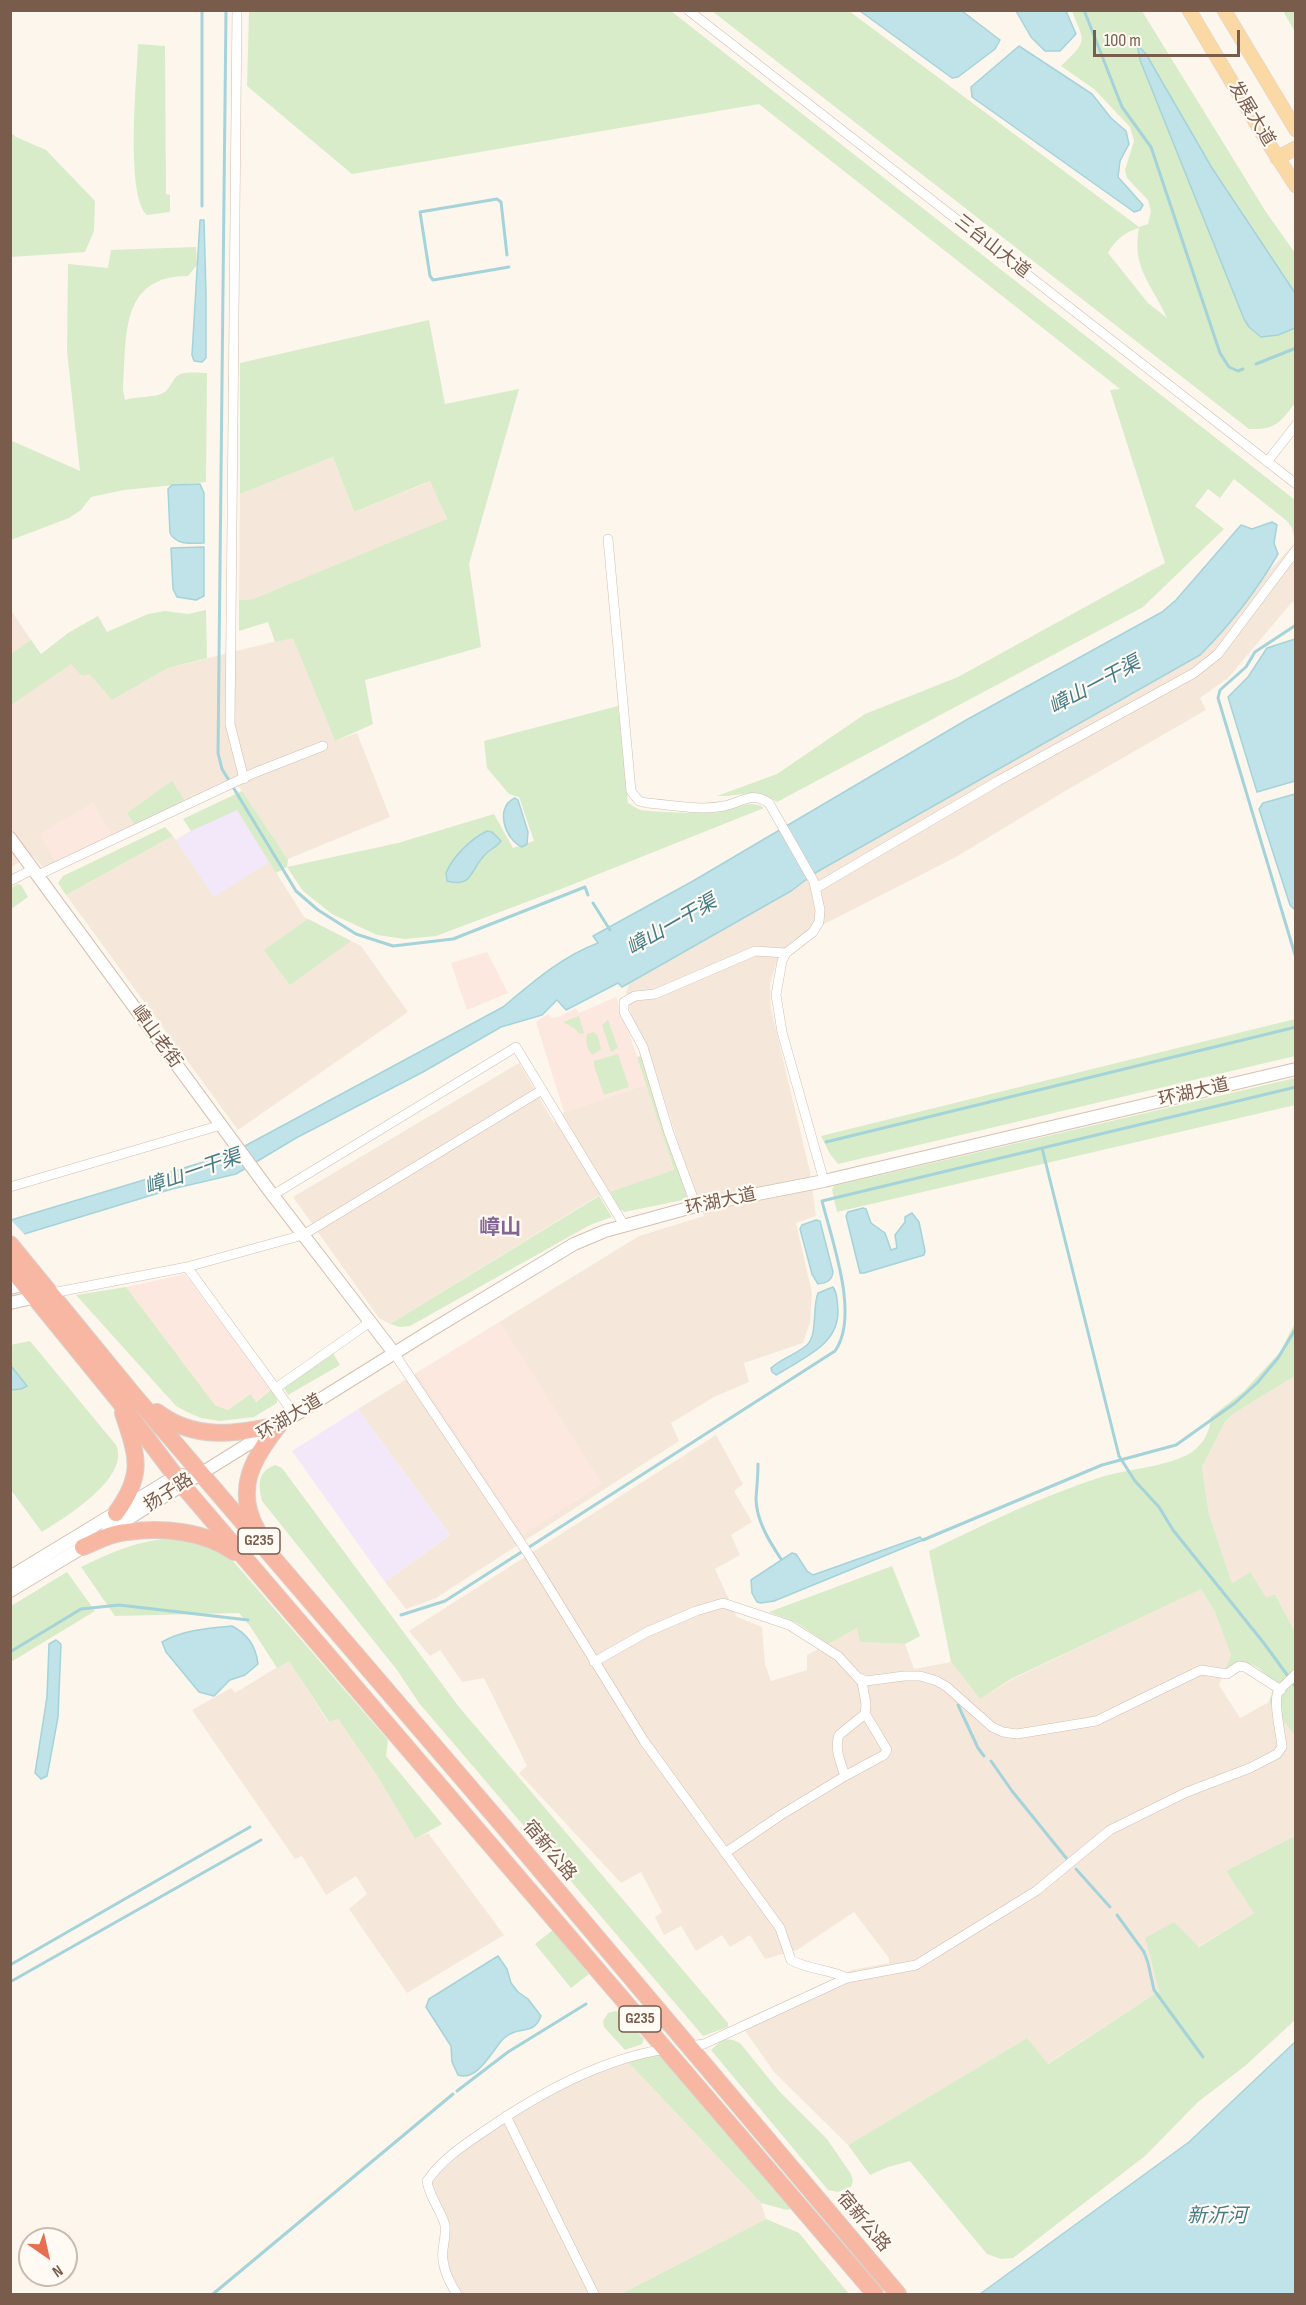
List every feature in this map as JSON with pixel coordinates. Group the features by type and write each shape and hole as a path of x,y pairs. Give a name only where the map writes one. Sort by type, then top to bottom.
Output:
{"highway":[{"name":"G235","path":"13,1255 33,1289 125,1397 201,1472 502,1826"},
{"name":"G235","path":"125,1397 180,1481 485,1840"},
{"path":"125,1397 180,1427 200,1432 241,1433 279,1425"},
{"path":"116,1513 131,1488 137,1460 125,1397"},
{"path":"270,1555 251,1520 247,1506 247,1488 256,1458 279,1425"},
{"path":"83,1547 126,1532 164,1530 186,1533 221,1543 253,1567"},
{"name":"宿新公路","path":"875,2295 795,2198 485,1840 502,1826 898,2295"}],"main road":[{"name":"发展大道","path":"1190,10 1277,158 1296,186"},
{"name":"发展大道","path":"1224,10 1296,130"},
{"path":"1277,158 1296,148"},
{"name":"嶂山老街","path":"10,838 271,1192 394,1353"},
{"name":"环湖大道","path":"201,1472 574,1244 624,1225 696,1206 824,1181 1296,1069"},
{"path":"10,1303 33,1289"},
{"name":"扬子路","path":"10,1577 116,1513 201,1472"},
{"name":"扬子路","path":"10,1591 83,1547 180,1481"}],"street":[{"path":"235,783 230,724 237,10"},
{"name":"三台山大道","path":"688,10 1296,484"},
{"path":"1267,462 1296,425"},
{"path":"608,539 631,791 639,801 647,803 710,807 725,806 752,797 760,797 769,803 815,885 820,910 819,922 813,932 786,953 779,973 776,995 778,1014 824,1181"},
{"path":"815,885 1194,673 1218,654 1296,550"},
{"path":"10,881 36,872 323,746"},
{"path":"696,1206 669,1133 643,1047 624,1012 624,1002 635,996 655,994 755,951 786,953"},
{"path":"271,1192 516,1047 624,1225"},
{"path":"33,1289 187,1267 303,1234 542,1090"},
{"path":"10,1187 225,1129"},
{"path":"187,1267 296,1415"},
{"path":"276,1388 370,1322"},
{"path":"394,1353 521,1542 644,1741 780,1928 791,1960 802,1966 834,1972 847,1978"},
{"path":"594,1662 647,1632 696,1611 723,1603 789,1624 838,1656 862,1682 866,1704 865,1713 887,1750 884,1755 781,1815 725,1853"},
{"path":"859,1678 866,1681 920,1676 937,1681 992,1726 1003,1732 1017,1734 1096,1721 1201,1670 1227,1674 1239,1666 1245,1667 1281,1690"},
{"path":"689,2046 704,2044 847,1978 916,1965 1036,1891 1110,1830 1170,1799 1250,1768 1277,1754 1282,1747 1276,1706 1278,1693 1296,1674"},
{"path":"845,1776 837,1752 837,1740 839,1735 865,1713"},
{"path":"457,2295 448,2280 442,2251 445,2225 426,2181 436,2167 506,2116 563,2084 618,2060 666,2049"},
{"path":"506,2116 594,2295"}],"shaded area":[{"path":"333,457 354,512 431,481 447,520 253,599 239,600 240,494"},
{"path":"1295,543 1295,604 1292,602 1228,678 1200,698 1206,710 956,857 793,940 776,964 770,984 771,1009 810,1172 816,1216 796,1223 812,1293 810,1322 803,1343 744,1363 749,1382 714,1397 671,1423 679,1441 436,1598 406,1609 385,1582 450,1535 358,1409 639,1236 704,1216 650,1054 631,1015 626,993 629,983 791,891 815,873 1229,622 1266,574"},
{"path":"10,609 54,674 71,663 89,674 112,700 168,668 293,637 335,741 357,733 390,817 288,859 233,778 44,869 32,855 11,867"},
{"path":"93,803 111,834 57,864 40,834"},
{"path":"237,810 304,917 361,946 408,1012 238,1130 66,895 173,836 176,840 195,828"},
{"path":"237,810 269,862 214,897 176,841 195,828"},
{"path":"487,952 508,993 467,1010 451,963"},
{"path":"616,997 647,1084 564,1112 536,1022 548,1014 552,1018 558,1017 576,1008 579,1013"},
{"path":"519,1063 554,1123 564,1112 647,1084 674,1171 596,1197 390,1324 379,1318 293,1197"},
{"path":"185,1274 271,1390 255,1402 249,1394 228,1410 215,1405 126,1287"},
{"path":"500,1322 602,1484 523,1535 416,1373"},
{"path":"1295,1376 1295,1632 1275,1594 1266,1599 1252,1573 1232,1583 1209,1514 1202,1467 1225,1422 1233,1414"},
{"path":"358,1409 450,1535 385,1582 292,1451"},
{"path":"716,1435 743,1484 734,1491 752,1522 731,1535 740,1555 715,1569 737,1617 762,1627 765,1664 771,1681 807,1670 807,1655 857,1628 861,1642 905,1644 914,1669 951,1662 980,1699 1011,1680 1201,1588 1215,1612 1231,1655 1219,1685 1240,1718 1269,1702 1295,1736 1295,1836 1227,1871 1254,1913 1198,1947 1145,1938 1159,1991 1047,2064 1027,2038 848,2145 774,2072 739,2022 852,1970 889,1963 889,1958 854,1912 797,1950 765,1959 750,1935 730,1947 722,1935 696,1951 681,1926 664,1935 655,1917 662,1912 641,1872 621,1883 519,1773 527,1766 484,1678 462,1682 440,1650 430,1656 409,1631"},
{"path":"289,1660 328,1722 338,1719 376,1774 415,1839 428,1833 504,1935 407,1993 349,1909 367,1894 356,1876 326,1895 302,1856 295,1859 192,1710 231,1688 235,1693"},
{"path":"628,2062 761,2203 766,2219 621,2294 462,2294 451,2273 446,2253 451,2227 430,2186 433,2177 448,2162 495,2127 554,2092 619,2063"}],"green space":[{"path":"249,11 671,11 1295,500 1295,541 1292,528 1287,521 1234,479 1220,498 1208,489 1195,506 1224,529 1143,607 777,802 755,793 717,796 777,774 865,714 958,677 1165,563 1110,390 1120,389 759,104 352,174 247,86"},
{"path":"712,11 849,11 1139,227 1148,224 1151,211 1148,200 1127,178 1125,170 1134,141 1130,127 1094,89 1061,66 1076,51 1082,41 1072,11 1142,11 1266,212 1295,253 1295,403 1276,424 1265,428 1249,429","holes":["1139,228 1137,242 1141,266 1167,318 1148,303 1108,253 1121,237"]},
{"path":"1283,11 1295,11 1295,32"},
{"path":"138,44 165,46 166,194 170,195 170,212 147,215 140,203 134,161"},
{"path":"11,133 46,150 95,201 94,231 85,252 11,257"},
{"path":"196,247 197,265 188,276 165,279 149,287 138,299 131,314 127,332 123,390 125,400 155,396 165,392 178,375 190,372 207,373 206,482 124,490 91,497 81,510 69,518 11,540 10,440 80,471 67,351 68,264 108,268 111,250"},
{"path":"429,320 445,404 519,389 469,564 481,647 365,680 373,724 335,741 293,638 275,642 268,622 239,631 239,600 253,599 447,519 430,481 354,512 333,457 240,494 240,363"},
{"path":"206,610 207,658 168,668 112,700 89,674 82,676 71,664 11,705 11,654 31,640 41,654 68,633 98,616 107,632 148,614 165,611 188,614"},
{"path":"618,706 628,803 641,810 702,813 718,812 747,804 764,808 436,936 405,939 377,935 332,914 303,891 287,867 398,843 494,814 513,848 534,841 519,797 509,794 487,768 484,741"},
{"path":"172,781 185,801 135,825 127,813"},
{"path":"242,791 288,859 287,867 276,873 237,810 191,831 183,819"},
{"path":"165,827 173,836 66,895 58,883 63,876"},
{"path":"17,884 21,885 28,897 11,909 11,888"},
{"path":"308,919 351,941 290,985 264,950"},
{"path":"579,1016 584,1033 580,1034 563,1022"},
{"path":"1295,1019 1295,1056 838,1164 821,1136"},
{"path":"608,1020 618,1048 611,1052 602,1025"},
{"path":"594,1032 598,1036 601,1049 593,1055 586,1040 587,1034"},
{"path":"618,1054 629,1087 604,1095 594,1061"},
{"path":"642,1056 687,1197 683,1200 624,1212 610,1192 674,1170 637,1057"},
{"path":"1295,1078 1295,1105 837,1212 832,1190 834,1186"},
{"path":"599,1196 612,1217 590,1225 410,1326 400,1327 390,1324"},
{"path":"126,1287 215,1405 228,1410 250,1394 256,1402 271,1390 277,1403 254,1417 220,1421 201,1418 176,1406 76,1295"},
{"path":"1295,1323 1295,1376 1233,1414 1225,1422 1202,1467 1209,1514 1232,1583 1251,1572 1266,1598 1275,1594 1295,1632 1295,1736 1269,1702 1275,1683 1253,1665 1242,1664 1225,1669 1231,1655 1215,1612 1201,1589 1011,1679 980,1699 951,1662 929,1551 1076,1485 1171,1461 1192,1452 1206,1437 1211,1417 1244,1391 1280,1352"},
{"path":"30,1341 116,1445 118,1458 114,1471 93,1496 42,1532 11,1490 10,1345"},
{"path":"333,1353 340,1365 288,1395 284,1388"},
{"path":"275,1465 282,1468 459,1707 728,2023 728,2027 703,2036 419,1703 397,1670 262,1501 260,1480 265,1471"},
{"path":"178,1538 224,1552 233,1561 388,1740 386,1756 442,1824 415,1839 376,1774 338,1719 329,1722 289,1661 277,1668 239,1613 115,1616 81,1567 128,1547"},
{"path":"892,1566 920,1636 905,1644 860,1642 857,1628 828,1644 797,1623 769,1612"},
{"path":"67,1572 95,1611 11,1662 11,1606"},
{"path":"1295,1836 1295,2020 1245,2066 1198,2102 1145,2156 1013,2258 1001,2259 987,2254 910,2161 870,2175 848,2145 1027,2038 1048,2064 1159,1991 1145,1938 1174,1922 1199,1947 1254,1913 1226,1871"},
{"path":"553,1930 589,1974 571,1988 535,1944"},
{"path":"615,2011 621,2013 644,2039 642,2044 625,2050 604,2027 603,2021 608,2013"},
{"path":"723,2039 740,2043 779,2091 827,2139 851,2174 853,2181 851,2187 838,2192 828,2190 711,2050"},
{"path":"662,2055 794,2208 787,2210 761,2203 628,2062"},
{"path":"766,2219 799,2233 849,2294 621,2294"}],"water":[{"path":"860,11 962,11 1000,40 995,49 958,77 952,78"},
{"path":"1016,11 1066,11 1076,34 1060,51 1045,51 1031,37"},
{"path":"1137,44 1146,54 1212,168 1295,293 1295,328 1278,335 1261,337 1249,327 1244,319 1140,60"},
{"path":"1019,46 1092,94 1111,118 1126,131 1129,144 1120,161 1118,177 1143,205 1140,210 1134,212 972,97 971,87"},
{"path":"200,220 204,220 206,294 206,358 202,362 194,361 192,355"},
{"path":"200,484 204,493 204,543 180,542 170,533 168,489 172,485"},
{"name":"嶂山一干渠","path":"1272,522 1277,525 1274,543 1278,554 1242,607 1200,655 815,873 791,891 622,987 618,983 566,1010 557,1000 542,1015 501,1027 423,1072 296,1138 236,1174 172,1189 11,1238 11,1220 230,1154 503,1007 536,979 572,955 598,943 593,936 693,881 968,719 1162,612 1176,600 1241,525 1252,529"},
{"path":"204,547 204,596 196,600 177,597 173,589 171,548"},
{"path":"1295,639 1295,781 1257,792 1228,697 1248,677 1267,648"},
{"path":"1295,794 1295,910 1290,905 1259,809 1263,803"},
{"path":"515,798 518,800 528,832 527,844 522,847 511,838 504,823 505,808"},
{"path":"487,831 492,832 501,841 485,855 466,880 455,883 447,881 446,873 458,854"},
{"path":"866,1209 871,1223 885,1233 891,1250 897,1248 895,1235 905,1222 905,1217 912,1213 919,1222 924,1255 860,1273 846,1216 848,1212"},
{"path":"816,1220 820,1221 833,1272 828,1281 818,1284 812,1274 800,1229 802,1225"},
{"path":"833,1287 837,1295 838,1310 833,1331 820,1347 776,1375 771,1368 807,1345 813,1335 818,1293"},
{"path":"11,1366 27,1386 11,1390"},
{"path":"920,1537 923,1540 774,1601 757,1602 752,1593 751,1580 792,1553 796,1554 807,1571 813,1575"},
{"path":"232,1626 250,1641 258,1664 245,1675 230,1680 214,1696 199,1692 166,1652 162,1642 187,1632"},
{"path":"56,1640 61,1644 58,1717 47,1776 41,1779 35,1773 47,1697 49,1644"},
{"path":"498,1956 507,1969 511,1983 528,1999 541,2016 530,2029 515,2032 503,2039 478,2070 465,2076 458,2075 452,2062 451,2046 426,2007 429,1999"},
{"name":"新沂河","path":"1295,2042 1295,2294 980,2294 1189,2142"}],"pier":[{"path":"10,1219 25,1235 10,1241"}],"waterway":[{"path":"202,10 202,206"},
{"path":"226,10 218,753 222,769 296,891 318,910 356,934 393,946 453,939 585,887 588,895"},
{"path":"1084,10 1122,107 1151,147 1220,353 1229,367 1238,371 1243,369"},
{"path":"507,255 501,202 497,199 420,212 430,276 433,280 509,267"},
{"path":"1256,364 1296,348"},
{"path":"1296,625 1255,652 1246,667 1220,690 1218,698 1296,958"},
{"path":"593,903 610,930"},
{"path":"826,1142 1296,1027"},
{"path":"401,1615 445,1601 835,1351 842,1336 845,1299 842,1278 822,1201 1296,1087"},
{"path":"1042,1148 1119,1456 1135,1481 1159,1507 1173,1530 1296,1687"},
{"path":"923,1540 1102,1465 1176,1445 1235,1403 1257,1383 1278,1358 1296,1328"},
{"path":"758,1464 756,1498 758,1514 768,1538 781,1559"},
{"path":"10,1652 81,1609 119,1605 248,1620"},
{"path":"958,1705 984,1756"},
{"path":"991,1761 1067,1859"},
{"path":"10,1965 250,1827"},
{"path":"10,1982 261,1840"},
{"path":"1076,1869 1110,1907"},
{"path":"1117,1915 1144,1952 1154,1990 1203,2057"},
{"path":"457,2091 508,2052 586,2004"},
{"path":"213,2294 453,2094"}],"district":[{"name":"嶂山","path":"500,1229"}]}
